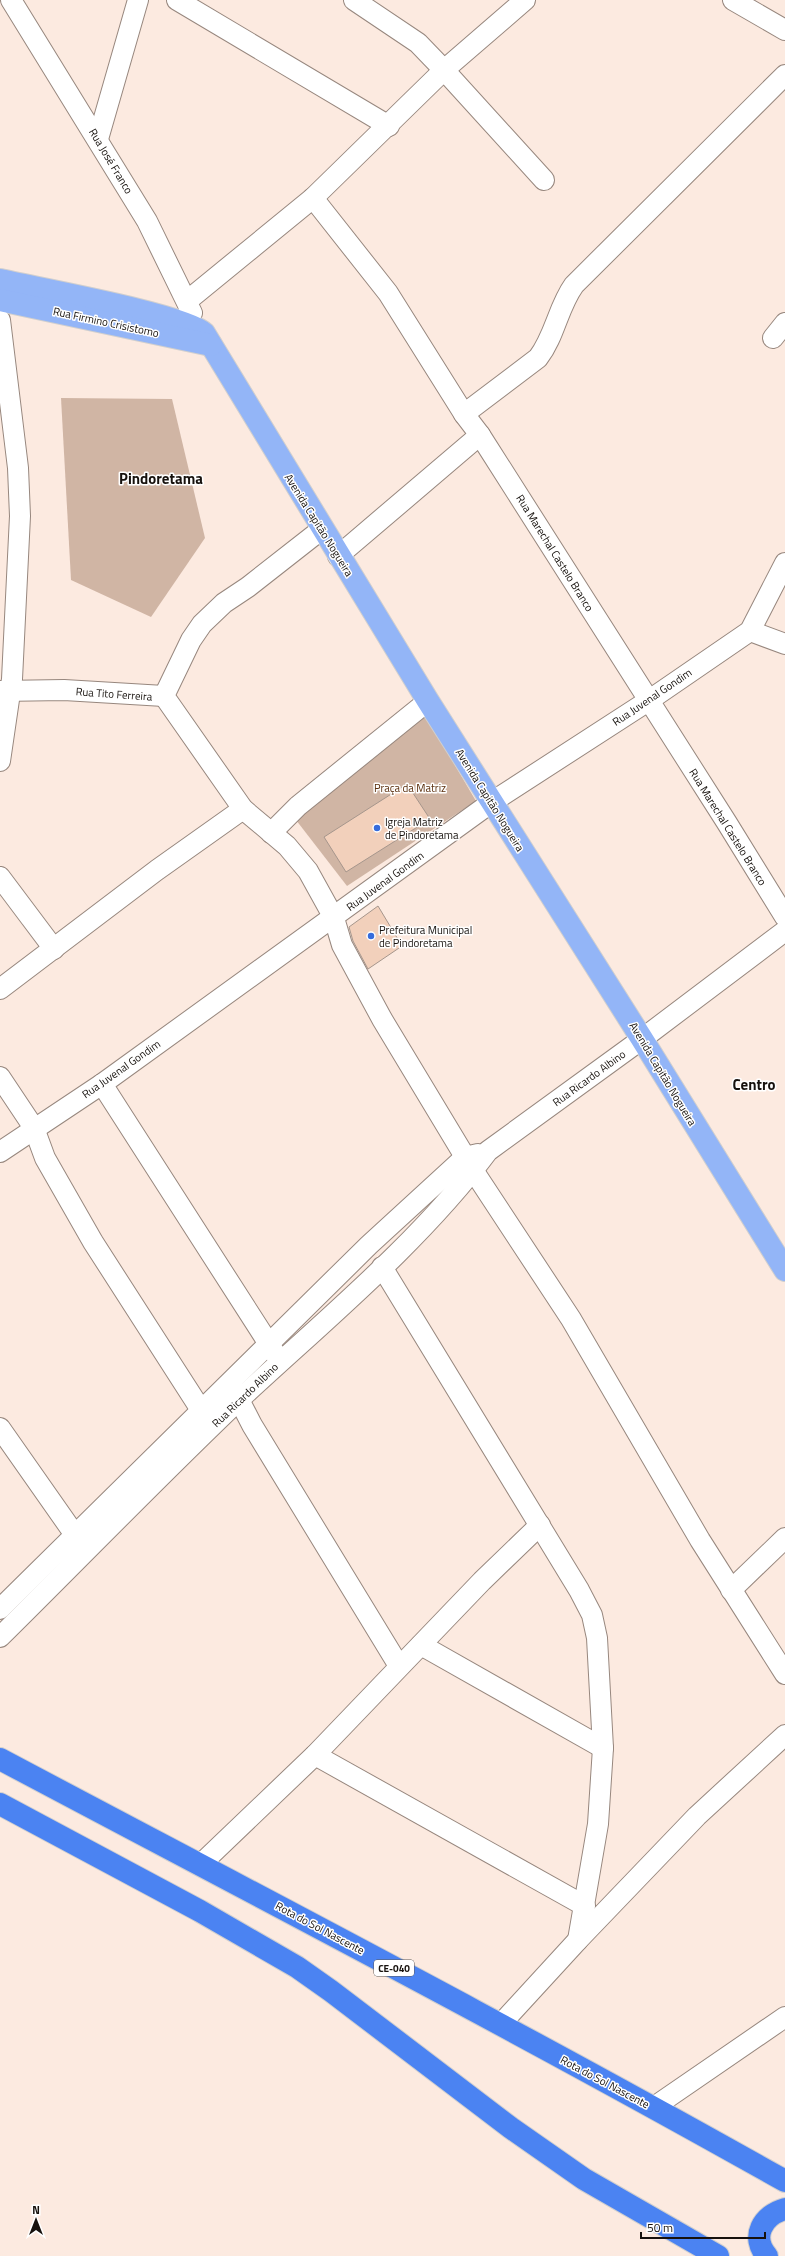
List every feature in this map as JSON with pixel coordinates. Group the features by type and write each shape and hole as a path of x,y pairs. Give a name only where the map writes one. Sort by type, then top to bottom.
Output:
{"highway":[{"name":"Rota do Sol Nascente","path":"0,1759 654,2107 785,2181"},
{"path":"0,1804 200,1911 297,1967 584,2179 718,2256"},
{"path":"767,2256 758,2241 760,2227 767,2218 775,2212 785,2209"}],"main road":[{"name":"Rua Firmino Crisistomo","path":"0,280 143,312 198,328"},
{"name":"Rua Firmino Crisistomo","path":"0,300 211,345"},
{"name":"Avenida Capitão Nogueira","path":"198,328 211,345 338,556 428,701 642,1039 785,1270"}],"street":[{"name":"Rua José Franco","path":"11,0 98,139 147,221 187,301 198,328"},
{"path":"98,139 138,0"},
{"path":"177,0 389,126"},
{"path":"354,0 418,43 544,180"},
{"path":"187,301 312,198 389,126 444,70 525,0"},
{"path":"733,0 785,30"},
{"path":"464,414 538,358 546,346 562,307 574,285 785,75"},
{"name":"Rua Marechal Castelo Branco","path":"312,198 388,293 727,823 785,917"},
{"path":"0,320 18,468 20,516 0,761"},
{"path":"338,556 480,435"},
{"path":"322,528 248,587 224,603 202,624 191,640 164,696 243,809 291,850 308,871 334,918 342,945 379,1012 470,1163 571,1320 731,1590 785,1674"},
{"name":"Rua Juvenal Gondim","path":"0,1152 102,1084 334,918 492,802 648,701 750,631 783,570"},
{"path":"750,631 785,644"},
{"name":"Rua Tito Ferreira","path":"6,685 164,696"},
{"path":"271,833 298,806 428,701"},
{"path":"0,989 157,870 243,809"},
{"path":"0,878 54,949"},
{"name":"Rua Ricardo Albino","path":"0,1609 369,1245 470,1163 642,1039 785,931"},
{"path":"0,1077 34,1128 45,1158 93,1242 201,1410"},
{"path":"102,1084 267,1344 281,1361"},
{"name":"Rua Ricardo Albino","path":"0,1637 239,1400 422,1228 470,1163"},
{"path":"382,1267 579,1590 595,1626 603,1748 598,1824 578,1940"},
{"path":"229,1382 252,1425 399,1666"},
{"path":"0,1428 75,1535"},
{"path":"144,1467 159,1480"},
{"path":"200,1866 315,1755 482,1581 540,1526"},
{"path":"731,1590 785,1538"},
{"path":"421,1645 603,1748"},
{"path":"500,2026 578,1940 697,1816 785,1735"},
{"path":"315,1755 585,1906"},
{"path":"654,2107 785,2017"}],"green space":[{"path":"61,398 172,399 205,538 151,617 71,580"},
{"name":"Praça da Matriz","path":"426,716 476,801 347,886 296,820"}],"building":[{"name":"Igreja Matriz de Pindoretama","path":"407,784 430,819 346,872 324,837"},
{"name":"Prefeitura Municipal de Pindoretama","path":"378,906 402,946 368,969 353,941 349,927"}],"place":[{"name":"Igreja Matriz de Pindoretama","path":"377,828"},
{"name":"Prefeitura Municipal de Pindoretama","path":"371,936"}],"district":[{"name":"Pindoretama","path":"161,478"},
{"name":"Centro","path":"754,1084"}]}
